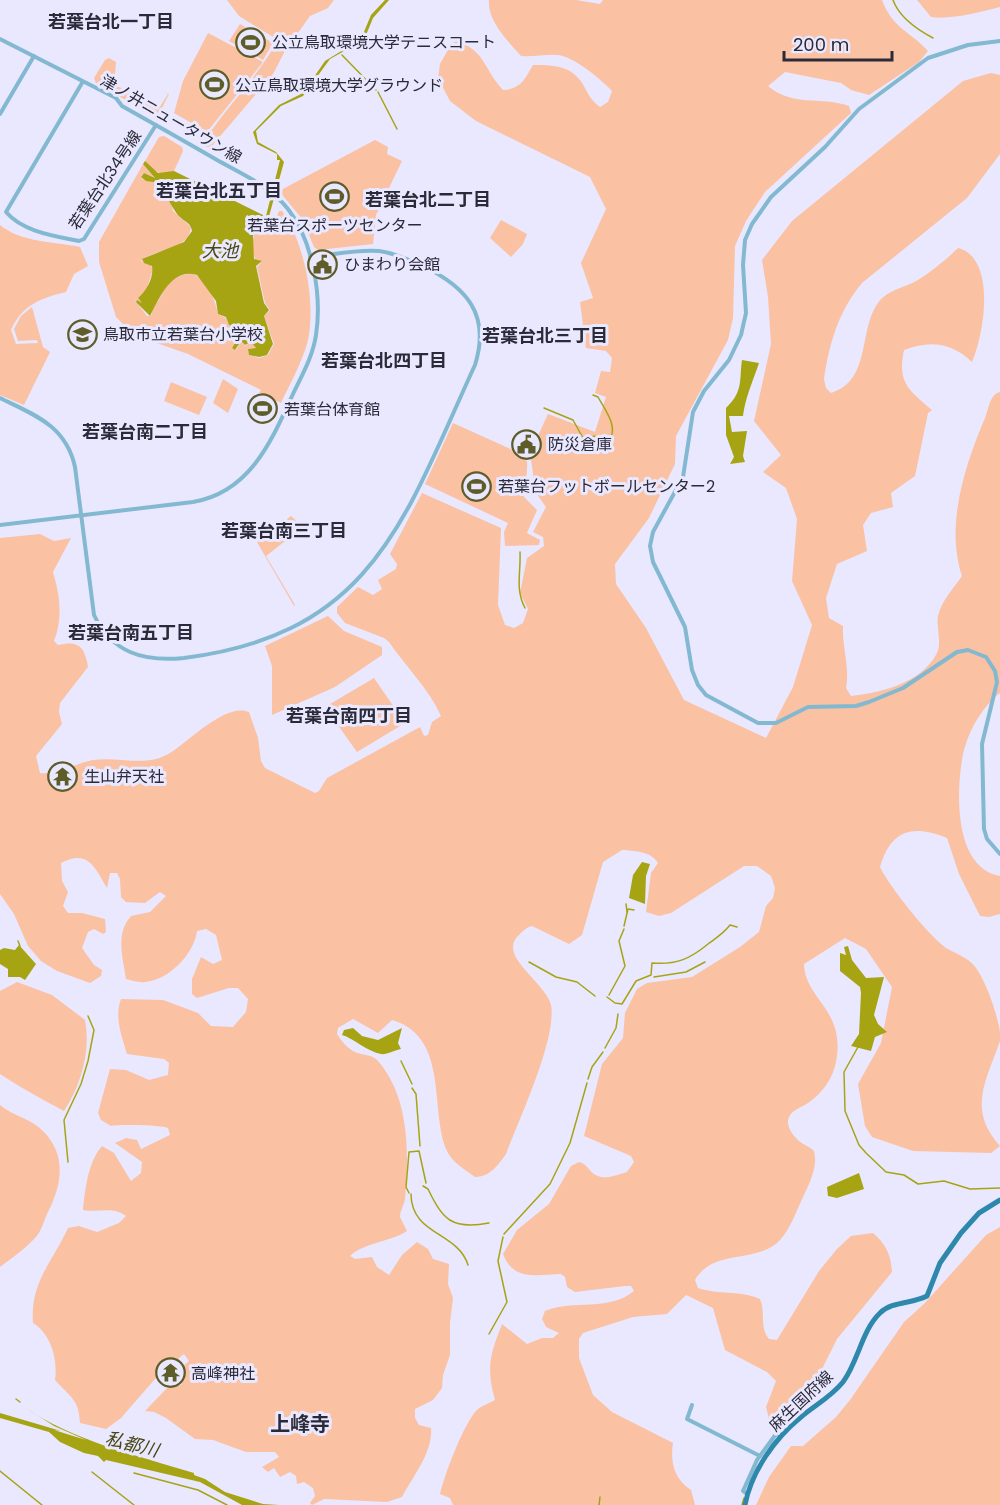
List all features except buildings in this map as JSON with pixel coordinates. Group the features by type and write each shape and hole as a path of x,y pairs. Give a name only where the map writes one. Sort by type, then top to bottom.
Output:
{"main road":[{"name":"麻生国府線","path":"745,1505 747,1494 768,1454 782,1436 842,1383 876,1316 885,1308 915,1302 927,1296 940,1263 961,1233 979,1213 1000,1200"}],"street":[{"name":"津ノ井ニュータウン線","path":"0,39 116,99 122,106 254,180 276,196 296,220 310,257 317,311 312,352 270,442 255,466 237,483 206,499 0,525"},
{"path":"1000,41 968,45 928,58 860,109 825,147 771,197 752,224 745,240 743,265 746,313 741,335 729,360 696,405 689,430 683,477 653,532 650,546 653,562 685,627 692,670 698,685 706,695 758,723 776,723 808,707 856,706 869,702 903,688 957,652 968,650 986,657 992,664 997,682 982,744 984,829 987,839 1000,854"},
{"path":"0,114 34,56"},
{"name":"若葉台北34号線","path":"82,83 6,212 15,220 37,231 79,241 84,239 156,125"},
{"path":"0,398 45,420 66,440 75,467 89,591 99,625 117,645 130,654 156,660 227,651 280,634 326,608 376,560 398,529 475,365 479,350 478,322 472,304 456,285 442,276 393,253 375,251 310,257"},
{"path":"692,1405 687,1419 760,1456"},
{"path":"747,1494 742,1491 760,1456 776,1434 782,1436"}],"shaded area":[{"path":"227,0 334,0 328,8 310,16 285,51 273,74 211,147 207,147 202,144 261,67 278,40 239,16"},
{"path":"489,0 576,0 600,4 603,0 882,0 886,10 897,24 928,51 919,62 869,95 851,90 841,83 785,72 768,86 787,97 849,106 851,113 765,192 746,221 735,246 733,318 728,340 676,436 675,464 649,518 615,564 616,584 646,628 684,700 766,738 793,687 812,625 792,581 797,519 786,488 763,472 781,455 754,421 771,344 768,297 762,260 792,221 963,81 991,73 1000,75 1000,154 967,198 862,283 854,293 836,328 824,379 826,388 831,393 843,387 852,378 862,356 871,317 880,300 895,290 918,280 958,248 970,255 978,266 983,281 984,299 980,334 972,362 956,350 940,345 923,345 904,350 902,370 907,385 932,410 928,413 915,476 891,493 893,507 871,513 863,525 867,551 837,564 826,598 829,618 843,626 846,688 851,696 899,685 921,672 930,663 938,649 940,610 962,576 957,556 956,536 964,475 990,403 1000,392 1000,693 980,715 971,732 962,760 959,792 962,828 974,860 985,870 1000,876 1000,914 989,917 980,916 959,874 947,838 923,831 905,833 890,845 880,867 921,924 948,949 972,963 992,1001 1000,1041 985,1082 982,1108 990,1133 1000,1146 991,1153 913,1151 872,1137 865,1126 858,1084 881,1043 892,987 866,949 845,938 804,964 811,987 831,1017 838,1044 835,1068 826,1085 813,1099 792,1112 788,1120 794,1136 814,1151 815,1162 811,1179 791,1224 780,1240 760,1252 713,1264 703,1270 695,1280 698,1288 745,1294 760,1299 766,1334 769,1339 777,1340 819,1271 851,1236 873,1233 887,1250 892,1272 837,1339 808,1397 780,1429 770,1423 766,1407 776,1381 767,1372 725,1350 713,1308 686,1295 667,1314 633,1317 583,1333 579,1339 579,1358 593,1395 612,1412 673,1443 674,1470 685,1486 691,1490 695,1505 453,1505 450,1498 440,1494 450,1462 467,1424 478,1409 495,1400 490,1370 502,1324 527,1344 542,1338 553,1338 559,1333 546,1327 542,1319 545,1311 614,1301 634,1291 631,1286 625,1286 575,1292 567,1287 565,1277 561,1274 534,1275 519,1272 507,1263 503,1254 517,1230 549,1204 571,1166 579,1162 595,1175 604,1177 627,1172 634,1162 631,1156 584,1136 602,1064 623,1038 625,1013 637,989 647,983 692,977 740,947 759,932 766,906 773,898 775,888 771,876 757,866 744,866 671,913 659,916 646,912 651,873 658,863 647,854 622,850 603,862 582,935 569,944 532,926 517,937 513,945 514,953 548,997 551,1005 551,1020 543,1058 506,1154 493,1170 485,1175 475,1177 449,1155 442,1135 430,1058 423,1042 410,1029 392,1020 378,1033 353,1019 338,1028 337,1034 350,1049 375,1058 389,1076 402,1109 407,1145 405,1199 400,1217 407,1231 362,1248 350,1256 355,1259 372,1257 377,1267 389,1275 402,1255 417,1242 428,1249 433,1259 449,1264 448,1284 453,1298 450,1355 443,1375 442,1388 433,1400 415,1409 415,1418 419,1425 431,1428 431,1437 426,1455 402,1497 387,1502 324,1499 312,1505 310,1503 315,1496 313,1488 304,1482 297,1484 296,1476 290,1472 280,1477 274,1468 268,1472 262,1467 279,1457 275,1452 246,1452 213,1440 195,1439 166,1418 154,1412 145,1411 167,1388 181,1385 183,1381 177,1371 189,1361 184,1354 179,1358 178,1365 168,1366 162,1371 121,1418 106,1429 80,1423 76,1403 55,1380 54,1356 49,1340 33,1323 35,1296 43,1273 68,1228 79,1226 97,1232 119,1223 126,1216 110,1210 83,1210 88,1176 93,1160 102,1146 114,1153 131,1181 141,1173 142,1162 115,1143 126,1138 137,1140 141,1149 170,1135 168,1128 164,1127 111,1126 101,1120 98,1113 110,1069 126,1070 149,1080 168,1075 169,1063 164,1059 127,1054 118,1013 121,999 163,1000 198,1013 211,1026 233,1027 246,1012 248,999 238,988 229,988 197,998 192,994 192,979 201,957 213,964 222,960 216,935 206,929 197,931 186,957 163,976 143,982 126,979 121,946 126,923 131,916 150,912 166,896 160,892 145,903 126,902 121,897 120,879 117,873 110,873 107,888 95,868 85,860 78,858 61,863 62,881 68,892 63,906 68,913 82,913 105,919 106,932 103,934 94,929 88,932 82,948 94,965 102,970 101,976 90,983 57,971 41,961 28,946 14,914 0,894 0,538 40,534 54,541 71,538 53,572 60,606 59,624 54,641 58,645 76,644 80,647 85,654 88,667 60,703 59,712 62,724 36,756 40,773 53,772 93,760 152,760 170,753 219,718 240,710 249,712 258,738 261,761 265,768 315,793 319,791 327,778 420,727 424,736 428,735 432,722 441,716 424,687 389,642 345,623 337,613 337,607 358,587 373,595 382,589 378,580 396,569 397,564 390,554 422,493 501,528 498,605 505,625 514,628 523,623 528,609 520,593 527,558 544,546 543,537 533,532 546,507 536,493 530,453 548,414 595,432 606,397 595,393 601,371 610,372 612,358 606,351 586,348 580,302 593,298 581,263 606,209 590,177 476,121 450,101 438,78 440,64 452,43 458,41 480,56 503,90 518,85 525,79 533,65 557,66 570,71 581,81 591,99 600,107 608,102 612,91 587,69 564,56 521,56 495,23 489,8"},
{"path":"917,0 1000,0 1000,7 939,18 931,17"},
{"name":"公立鳥取環境大学テニスコート","path":"240,24 273,43 263,60 229,41"},
{"name":"公立鳥取環境大学グラウンド","path":"208,33 263,62 207,132 174,113 183,81"},
{"path":"109,58 116,62 115,74 109,81 158,110 168,94 161,91 169,94 159,114 153,116 96,83 94,78 105,60"},
{"path":"164,136 182,147 183,151 174,171 161,173 151,168 145,161 159,137"},
{"name":"若葉台スポーツセンター","path":"375,140 388,147 387,154 402,161 376,215 373,244 318,250 314,247 303,220 279,191"},
{"path":"143,164 155,178 144,173 141,176 142,179 160,183 171,201 173,211 191,227 184,241 141,261 150,264 153,269 146,291 138,298 142,303 135,300 147,316 151,316 165,285 180,276 191,273 206,285 215,302 218,314 226,318 229,325 236,328 238,338 232,348 236,350 241,341 245,346 251,342 256,348 248,349 249,355 259,358 268,355 274,344 264,316 270,310 265,303 257,267 262,261 256,261 253,241 261,223 267,225 272,219 275,221 279,211 282,211 290,224 303,257 311,312 307,344 281,403 259,393 261,390 188,354 134,335 116,317 99,262 99,242"},
{"path":"501,220 527,234 523,244 511,257 490,238"},
{"path":"0,225 17,235 80,247 88,266 74,274 66,292 33,304 15,321 11,330 16,344 38,343 37,340 18,341 14,329 21,316 32,307 43,347 50,352 24,405 0,395"},
{"path":"223,379 238,389 228,413 213,403"},
{"path":"171,382 207,397 199,415 164,401"},
{"name":"若葉台フットボールセンター2","path":"453,423 517,452 516,456 527,461 524,497 537,510 527,533 540,540 539,545 505,546 504,532 508,523 425,484"},
{"path":"291,516 303,527 266,556 294,606 257,542"},
{"path":"328,616 344,631 382,647 382,655 335,687 272,715 272,666 265,646"},
{"path":"374,678 405,723 357,752 325,707"},
{"path":"17,982 52,995 85,1020 87,1044 83,1067 80,1079 64,1111 0,1074 0,991"},
{"path":"0,1105 43,1131 56,1150 60,1170 57,1191 38,1234 0,1267"},
{"path":"1000,1227 1000,1505 756,1505 769,1477 791,1446 803,1446 836,1417 904,1322 924,1304 986,1235"}],"water":[{"path":"385,0 389,0 373,18 364,40 330,59 303,96 281,106 256,131 258,142 276,152 284,162 268,220 265,220 280,160 277,160 277,154 257,144 253,132 279,105 303,93 325,61 361,39 371,15"},
{"name":"大池","path":"145,161 158,173 174,171 263,215 261,222 247,215 245,219 260,223 253,236 254,259 262,261 256,266 264,303 269,310 264,316 273,344 267,355 259,357 249,355 248,349 256,348 251,342 245,345 241,341 235,350 232,348 238,338 236,328 229,325 226,317 218,314 216,301 197,275 180,276 173,281 162,294 150,316 136,302 137,300 142,303 138,298 147,287 152,275 152,266 144,263 142,259 184,242 192,231 189,224 175,211 160,183 146,181 141,177 144,173 155,178 143,164"},
{"path":"742,360 759,363 747,396 743,416 729,416 732,432 747,431 743,456 745,462 730,464 734,457 726,435 726,408 738,390"},
{"path":"642,862 650,864 646,876 645,904 629,898 633,875"},
{"path":"19,945 36,964 25,980 20,977 8,977 8,969 0,964 0,950 4,948 15,950"},
{"path":"848,946 852,960 866,978 884,977 874,1015 878,1024 887,1032 875,1037 871,1051 851,1046 859,1034 861,993 860,987 840,971 840,953 846,955 844,947"},
{"path":"353,1028 362,1036 378,1040 402,1028 398,1043 401,1049 383,1054 371,1051 342,1035 344,1030"},
{"path":"859,1173 864,1189 837,1198 828,1196 827,1187"},
{"path":"23,1406 42,1418 84,1438 194,1473 225,1492 263,1504 279,1505 242,1505 200,1482 106,1460 104,1462 98,1456 84,1453 60,1442 49,1432 0,1418 0,1413 86,1440 54,1426"}],"waterway":[{"path":"893,0 904,17 933,38"},
{"path":"342,55 376,90"},
{"path":"378,92 397,129"},
{"path":"544,408 573,420 583,438 596,436 607,442 611,437 612,426 598,397 593,395"},
{"path":"520,552 519,587 525,608"},
{"path":"626,904 627,912"},
{"path":"624,926 628,909 634,910"},
{"path":"607,997 615,1003 622,1004 636,981 651,975 652,963 682,960 723,933 730,925 737,927"},
{"path":"609,995 625,966 619,941 624,929"},
{"path":"18,941 20,946"},
{"path":"529,962 556,977 577,982 595,996"},
{"path":"654,977 686,972 705,962"},
{"path":"605,1048 616,1028 618,1014"},
{"path":"68,1162 64,1120 81,1084 88,1061 94,1030 88,1016"},
{"path":"858,1047 844,1072 845,1111 859,1145 866,1153 886,1172 904,1175 918,1184 944,1181 970,1189 1000,1188"},
{"path":"588,1079 592,1067 603,1052"},
{"path":"401,1061 412,1084"},
{"path":"504,1234 550,1184 570,1143 587,1083"},
{"path":"412,1088 416,1094 420,1146"},
{"path":"409,1193 406,1187 409,1152 419,1151 426,1183"},
{"path":"423,1186 428,1189 439,1208 450,1220 466,1225 489,1223"},
{"path":"411,1194 418,1218 455,1246 463,1254 468,1265"},
{"path":"489,1334 507,1302 498,1261 503,1237"},
{"path":"16,1399 20,1402"},
{"path":"0,1471 42,1505"},
{"path":"92,1472 134,1505"},
{"path":"134,1473 198,1490 227,1505"},
{"path":"599,1505 600,1497"},
{"path":"742,1505 744,1498"}],"place":[{"name":"公立鳥取環境大学テニスコート","path":"251,42"},
{"name":"公立鳥取環境大学グラウンド","path":"214,85"},
{"name":"若葉台スポーツセンター","path":"335,197"},
{"name":"ひまわり会館","path":"323,264"},
{"name":"鳥取市立若葉台小学校","path":"82,334"},
{"name":"若葉台体育館","path":"263,409"},
{"name":"防災倉庫","path":"527,444"},
{"name":"若葉台フットボールセンター2","path":"477,486"},
{"name":"生山弁天社","path":"63,776"},
{"name":"高峰神社","path":"170,1373"}],"district":[{"name":"若葉台北一丁目","path":"111,21"},
{"name":"若葉台北五丁目","path":"219,190"},
{"name":"若葉台北二丁目","path":"428,199"},
{"name":"若葉台北三丁目","path":"545,335"},
{"name":"若葉台北四丁目","path":"384,360"},
{"name":"若葉台南二丁目","path":"145,431"},
{"name":"若葉台南三丁目","path":"284,530"},
{"name":"若葉台南五丁目","path":"131,632"},
{"name":"若葉台南四丁目","path":"349,715"},
{"name":"上峰寺","path":"300,1424"}],"water label":[{"name":"私都川","path":"132,1444"}]}
